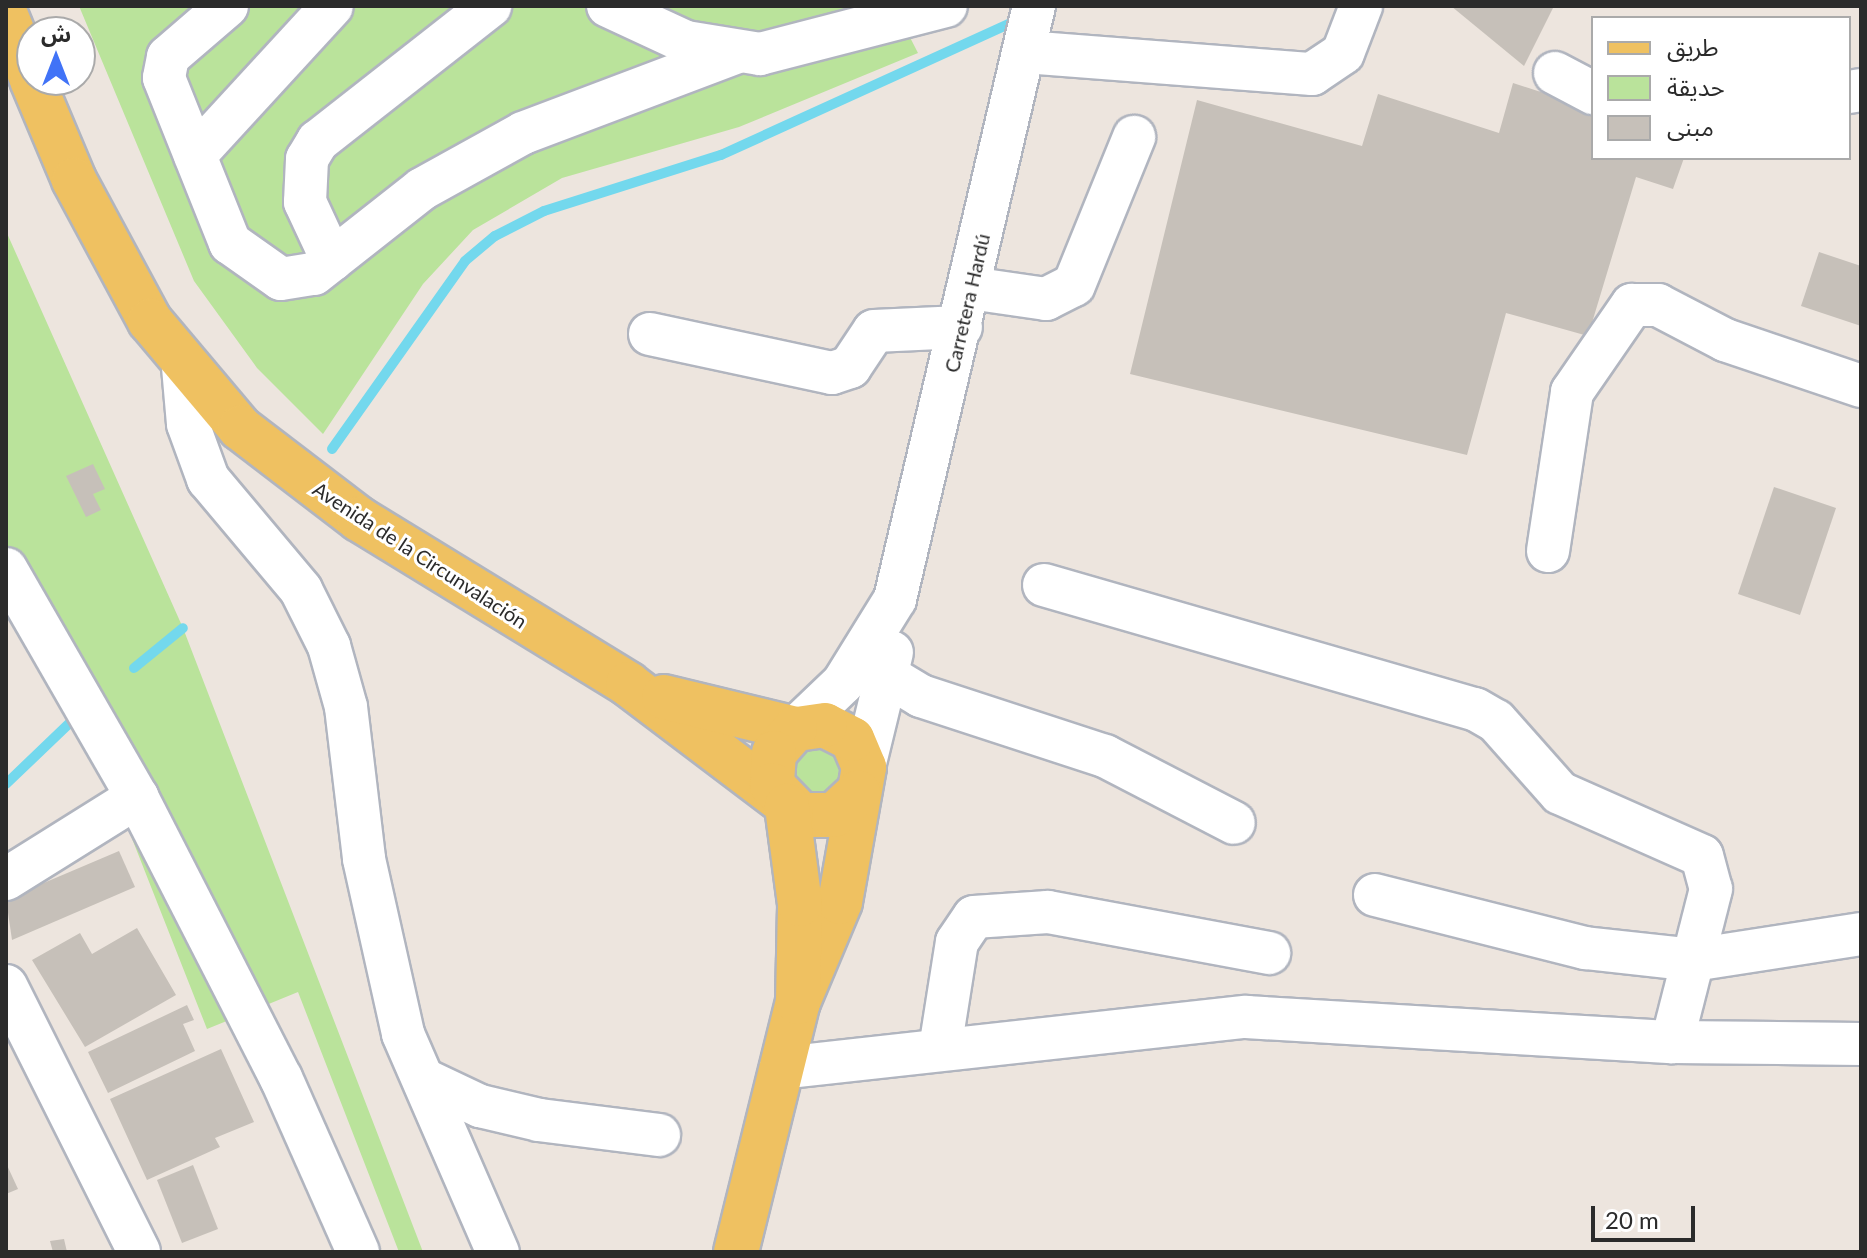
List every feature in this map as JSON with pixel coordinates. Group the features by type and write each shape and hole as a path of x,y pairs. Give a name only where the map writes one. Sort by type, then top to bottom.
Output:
{"main road":[{"name":"Avenida de la Circunvalación","path":"6,16 16,41"},
{"name":"Avenida de la Circunvalación","path":"39,96 113,258 183,367 240,428 348,511 628,684"},
{"path":"628,684 795,729 839,730 861,780 840,902 798,1002 736,1252"},
{"path":"628,684 783,803 834,815 861,780"},
{"path":"795,729 771,769 783,803 800,904 798,1002"}],"street":[{"path":"227,6 165,64 195,155 230,243 247,260 281,279 314,274 471,159 735,53"},
{"path":"195,155 332,6"},
{"path":"332,260 305,202 302,181 313,150 490,6"},
{"path":"608,6 686,42 735,53 785,52 946,6"},
{"path":"1029,31 1312,74 1343,53 1361,6"},
{"name":"Carretera Hardú","path":"861,780 891,678 895,599 1029,31"},
{"path":"1555,73 1591,92"},
{"path":"650,334 832,373 850,367 874,331 966,308 1046,299 1074,285 1134,137"},
{"path":"1548,551 1572,392 1632,305 1658,305 1725,340 1861,386"},
{"path":"183,367 188,424 208,479 301,590 329,646 346,707 364,859 403,1034 427,1081 498,1252"},
{"path":"6,569 137,797 281,1078 358,1252"},
{"path":"1044,585 1487,715 1560,793 1702,856 1711,889 1672,1042"},
{"name":"Carretera Hardú","path":"795,729 850,674 895,599"},
{"path":"891,678 921,696 1117,762 1234,823"},
{"path":"6,879 137,797"},
{"path":"1375,895 1585,948 1693,960 1861,934"},
{"path":"940,1049 957,942 974,917 1048,912 1269,953"},
{"path":"6,986 139,1252"},
{"path":"781,1068 1246,1017 1672,1042 1861,1044"},
{"path":"427,1081 509,1113 659,1135"}],"green space":[{"path":"79,6 894,6 918,53 739,127 562,178 473,230 423,284 323,434 257,368 194,281 96,47 96,16 83,16"},
{"path":"6,231 183,628 423,1252 399,1252 298,992 207,1029 92,737 6,562"},
{"path":"840,742 843,793 802,798 787,761 791,752"}],"building":[{"path":"1451,6 1554,6 1524,66"},
{"path":"1513,83 1591,108 1591,160 1683,160 1673,189 1636,177 1588,336 1506,313 1467,455 1130,374 1197,100 1362,146 1378,94 1499,133"},
{"path":"1819,252 1861,266 1861,326 1801,306"},
{"path":"93,464 105,489 93,494 101,510 86,517 66,476"},
{"path":"1774,487 1836,508 1800,615 1738,594"},
{"path":"119,851 135,887 12,940 6,899"},
{"path":"137,928 176,995 85,1047 32,960 80,933 92,954"},
{"path":"187,1005 194,1020 183,1024 195,1051 108,1093 88,1052"},
{"path":"221,1049 254,1122 215,1138 220,1147 147,1180 110,1099"},
{"path":"6,1163 18,1189 6,1194"},
{"path":"193,1165 218,1229 182,1243 157,1180"},
{"path":"64,1239 67,1252 53,1252 50,1241"}],"waterway":[{"path":"332,449 465,261 495,236 544,211 721,155 1019,19"},
{"path":"134,668 183,628"},
{"path":"6,784 79,714"}]}
